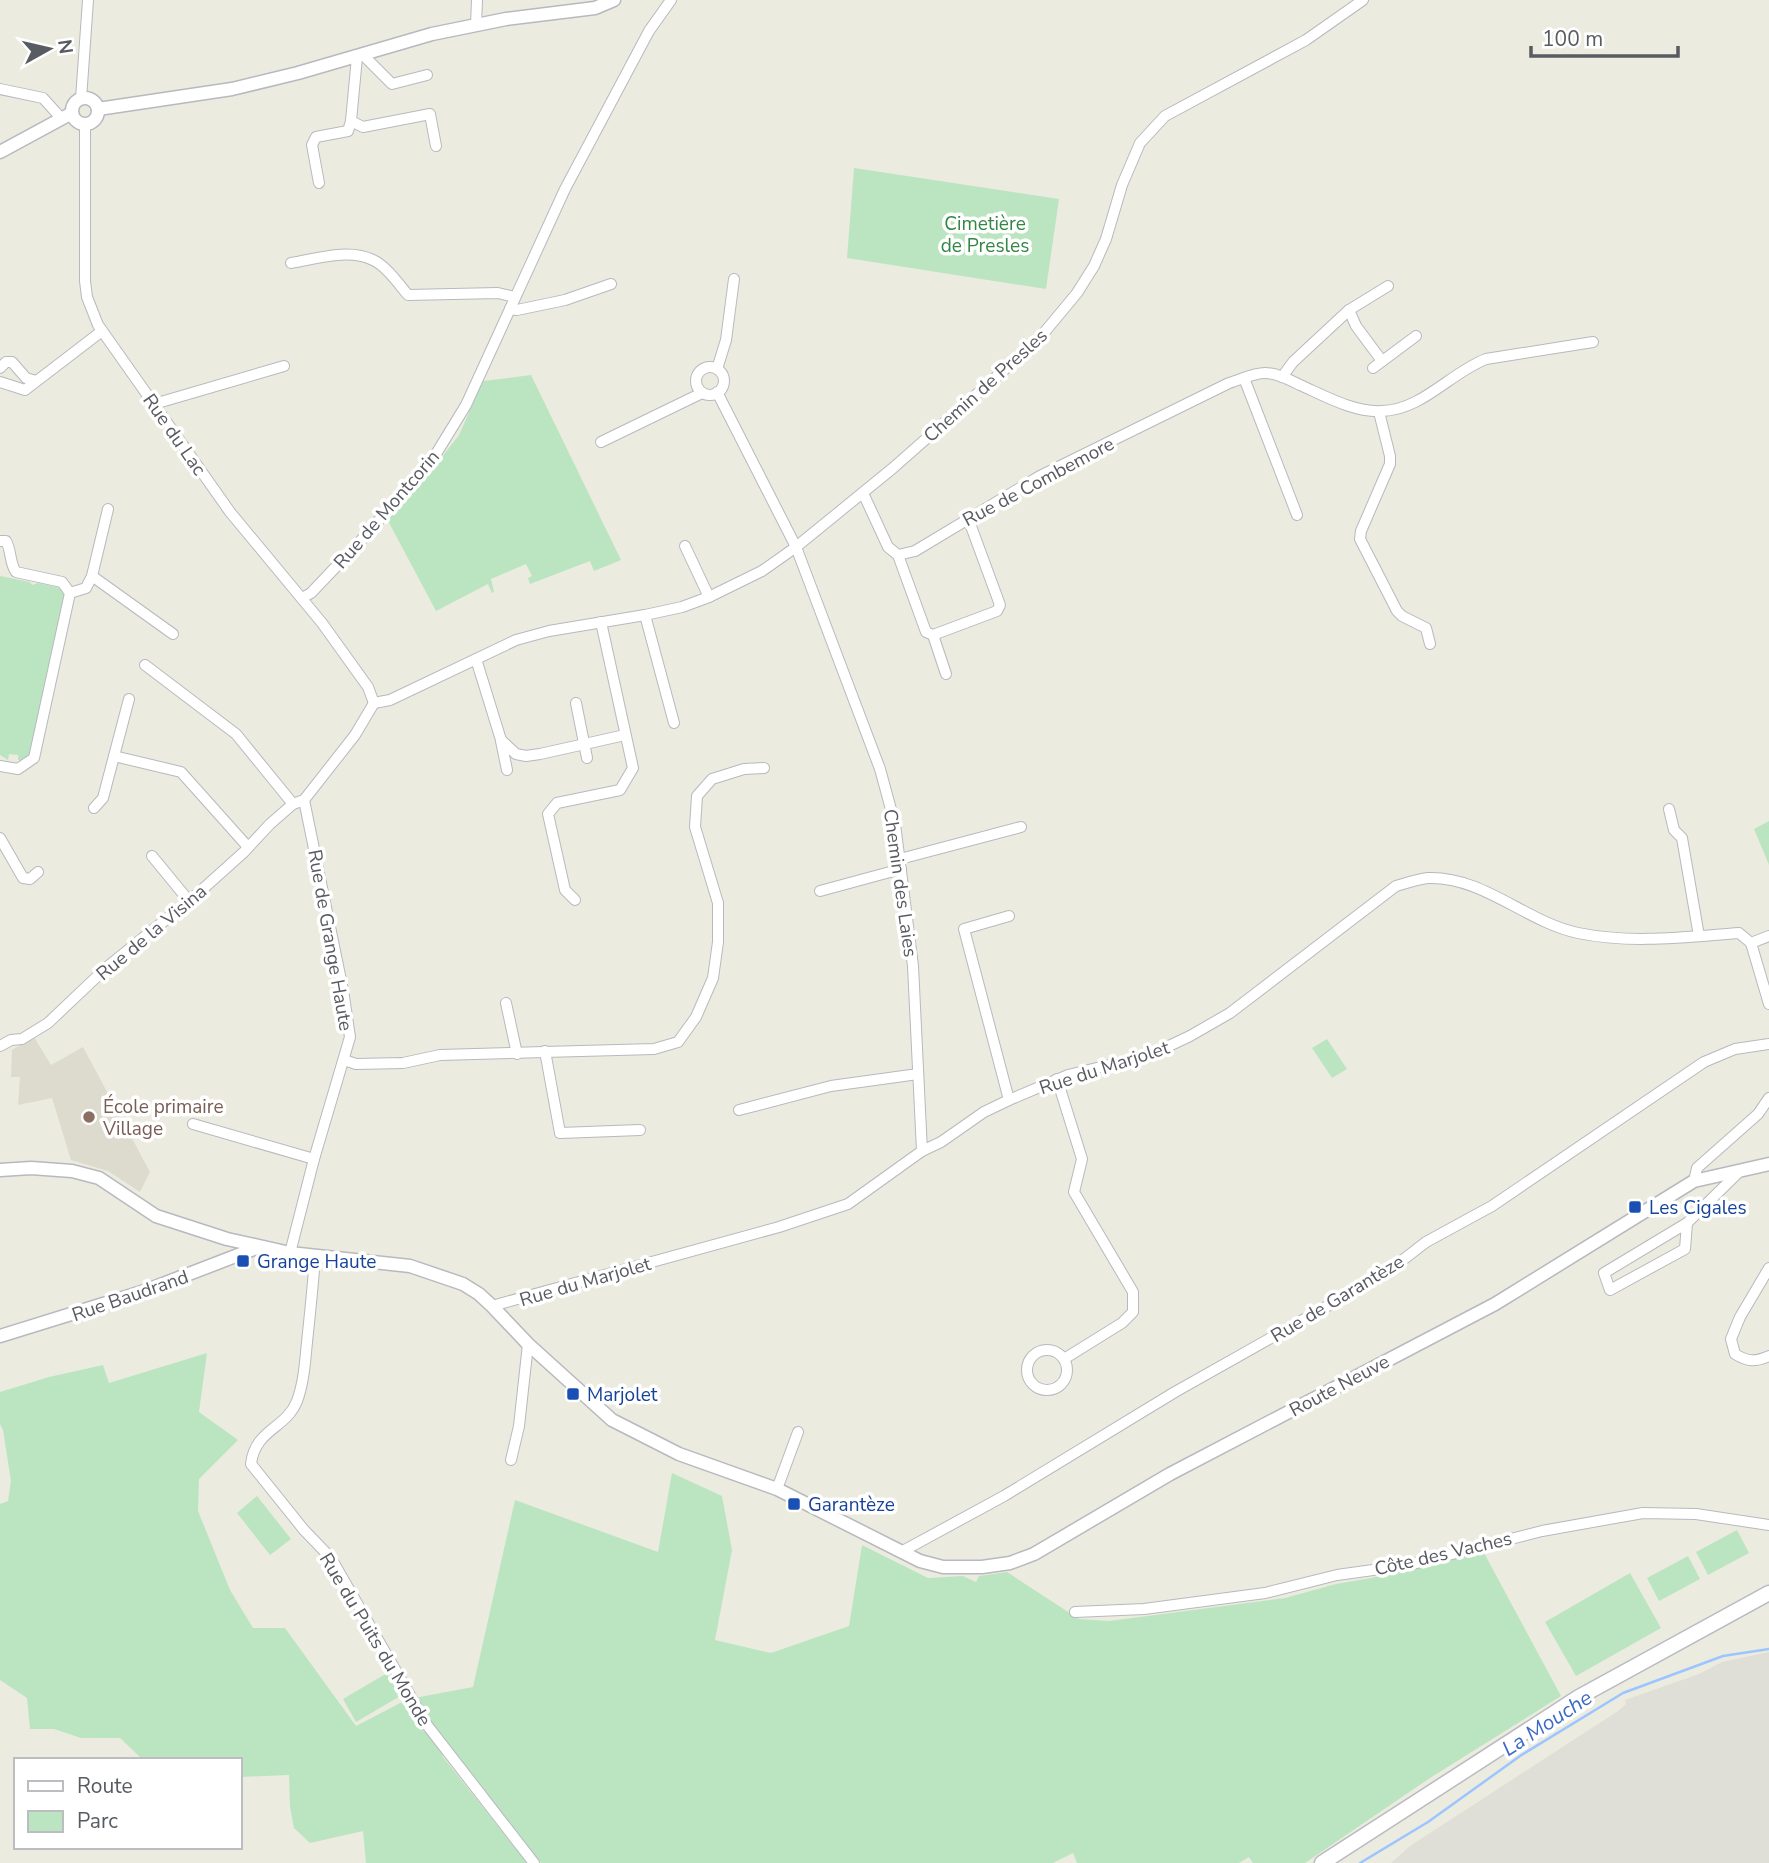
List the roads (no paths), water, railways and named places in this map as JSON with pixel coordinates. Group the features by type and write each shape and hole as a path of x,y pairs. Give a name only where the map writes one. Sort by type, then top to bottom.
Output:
{"main road":[{"path":"1322,1863 1579,1697 1768,1594"}],"street":[{"path":"81,99 88,0"},
{"path":"476,25 477,0"},
{"path":"98,109 232,89 360,56 432,34 506,19 595,8 614,0"},
{"name":"Rue de Montcorin","path":"302,598 312,593 368,533 436,454 466,405 565,189 649,31 671,0"},
{"name":"Chemin de Presles","path":"373,704 390,700 516,640 549,631 682,607 709,597 762,571 796,547 863,493 1038,340 1077,293 1094,266 1107,239 1122,185 1140,143 1165,116 1306,40 1363,0"},
{"path":"360,56 392,84 427,75"},
{"path":"319,183 312,145 316,138 348,131 360,56"},
{"path":"0,89 43,98 66,116 85,125 96,119 98,109 93,101 81,99 66,116 0,152"},
{"path":"351,121 363,127 430,114 436,146"},
{"name":"Rue du Lac","path":"85,125 85,281 92,312 102,331 236,520 302,598 368,687 373,704"},
{"path":"291,263 348,254 373,260 408,295 498,293 515,298"},
{"path":"601,442 702,393 717,393 723,381 717,369 726,340 734,279"},
{"path":"510,309 517,310 565,300 611,284"},
{"path":"1282,377 1293,362 1349,310 1388,286"},
{"path":"1349,310 1356,326 1382,361"},
{"path":"0,382 25,390 102,331"},
{"path":"1373,368 1416,336"},
{"name":"Rue de Combemore","path":"898,555 915,551 1040,476 1244,378 1265,373 1282,377 1356,408 1379,412 1397,410 1415,402 1470,365 1486,359 1593,342"},
{"path":"0,368 6,362 12,362 26,378 36,381"},
{"path":"154,404 284,366"},
{"path":"702,393 697,386 698,373 705,368 717,369"},
{"path":"1244,378 1297,515"},
{"name":"Chemin des Laies","path":"717,393 796,547 880,769 895,824 913,966 922,1151"},
{"path":"1379,412 1390,464 1360,539 1397,611 1402,617 1426,628 1430,644"},
{"path":"863,493 888,547 898,555 926,632 933,635 997,611 1000,605 968,518"},
{"path":"70,593 86,588 92,576 108,509"},
{"path":"0,541 6,541 11,550 11,564 16,572 62,582 70,593 34,758 18,769 0,766"},
{"path":"685,546 709,597"},
{"path":"92,576 173,634"},
{"path":"645,615 674,723"},
{"path":"575,900 565,890 548,814 557,803 620,790 633,768 601,622"},
{"path":"933,635 946,674"},
{"path":"476,659 507,770"},
{"path":"145,665 236,734 293,804"},
{"path":"94,808 103,798 129,699"},
{"path":"576,703 587,758"},
{"path":"304,800 355,735 373,704"},
{"path":"500,740 516,754 526,756 625,735"},
{"path":"114,757 181,772 248,847"},
{"path":"344,1060 356,1063 403,1063 440,1055 654,1049 678,1042 696,1017 713,978 718,942 718,902 695,827 697,796 712,779 744,769 764,768"},
{"name":"Rue de la Visina","path":"0,1046 22,1039 48,1023 106,968 189,901 293,804 304,800"},
{"name":"Rue de Grange Haute","path":"290,1253 350,1037 304,800"},
{"path":"1669,809 1674,830 1682,838 1699,936"},
{"path":"820,891 1021,827"},
{"path":"0,838 23,878 30,879 38,873"},
{"path":"152,856 189,901"},
{"name":"Rue du Marjolet","path":"492,1306 779,1227 848,1204 922,1151 941,1142 984,1112 1058,1079 1150,1055 1190,1037 1230,1013 1396,886 1426,878 1452,879 1546,923 1578,933 1649,940 1739,933 1751,943"},
{"path":"1009,916 964,929 1009,1100"},
{"path":"1769,936 1751,943 1769,1004"},
{"path":"506,1003 517,1054"},
{"name":"Rue de Garantèze","path":"901,1552 1004,1496 1175,1392 1386,1273 1426,1242 1492,1206 1704,1062 1735,1049 1769,1044"},
{"path":"545,1051 560,1133 640,1130"},
{"path":"739,1110 831,1086 918,1074"},
{"path":"1058,1079 1082,1159 1074,1192 1133,1292 1133,1312 1122,1323 1064,1359"},
{"path":"1694,1181 1697,1168 1758,1114 1769,1098"},
{"path":"193,1125 314,1159"},
{"name":"Route Neuve","path":"0,1170 31,1167 72,1171 99,1178 156,1216 227,1239 290,1253 411,1266 463,1284 479,1294 528,1344 612,1420 679,1454 777,1489 901,1552 932,1565 962,1568 1000,1566 1034,1554 1162,1479 1495,1304 1694,1181 1769,1164"},
{"path":"1687,1223 1685,1249 1610,1290 1604,1273 1687,1223 1741,1169"},
{"path":"222,1263 227,1239"},
{"name":"Rue Baudrand","path":"0,1336 142,1292 259,1247"},
{"name":"Rue du Puits du Monde","path":"315,1256 303,1380 296,1403 287,1416 253,1449 251,1464 304,1530 331,1558 427,1726 534,1863"},
{"path":"1769,1268 1740,1317 1731,1339 1735,1354 1745,1360 1756,1361 1769,1356"},
{"path":"511,1460 519,1426 528,1344"},
{"path":"1040,1351 1053,1351 1064,1359 1067,1372 1065,1379 1056,1387 1045,1389 1030,1379 1028,1364 1040,1351"},
{"path":"777,1489 798,1432"},
{"name":"Côte des Vaches","path":"1075,1612 1156,1608 1265,1593 1337,1574 1409,1565 1542,1531 1643,1513 1696,1514 1769,1525"}],"waterway":[{"name":"La Mouche","path":"1360,1863 1428,1822 1520,1756 1623,1693 1723,1656 1769,1649"}],"place":[{"name":"École primaire Village","path":"89,1117"},
{"name":"Les Cigales","path":"1635,1207"},
{"name":"Grange Haute","path":"243,1261"},
{"name":"Marjolet","path":"573,1394"},
{"name":"Garantèze","path":"794,1504"}],"park label":[{"name":"Cimetière de Presles","path":"985,234"}]}
